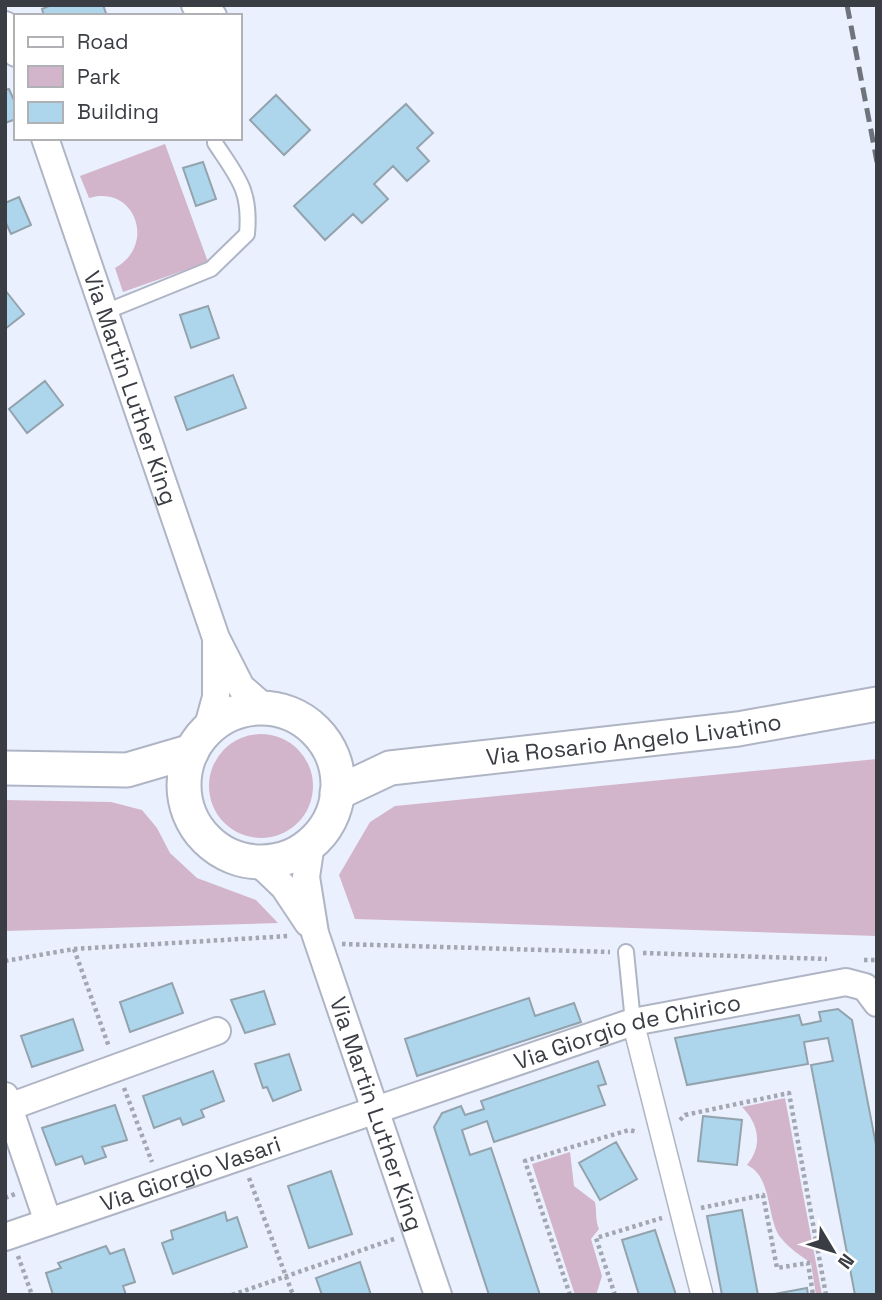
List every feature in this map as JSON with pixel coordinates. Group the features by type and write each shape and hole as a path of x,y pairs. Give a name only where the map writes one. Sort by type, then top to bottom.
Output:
{"street":[{"path":"5,25 14,48"},
{"name":"Via Martin Luther King","path":"46,140 216,638"},
{"path":"216,638 241,687 265,708 302,720 317,732 329,748 336,770 337,793 333,811 311,843 306,877 308,934"},
{"path":"216,638 216,697 184,787 187,806 197,828 213,845 234,857 257,861 276,860 311,843"},
{"name":"Via Rosario Angelo Livatino","path":"337,793 390,768 738,729 877,704"},
{"path":"127,770 200,740 234,713 265,708"},
{"name":"Via Rosario Angelo Livatino","path":"329,748 340,755 390,768"},
{"path":"5,768 127,770 160,784 187,806"},
{"path":"257,861 284,887 308,934"},
{"name":"Via Martin Luther King","path":"308,934 376,1108 438,1295"},
{"name":"Via Giorgio de Chirico","path":"376,1108 633,1022 846,982 865,987 877,1003"},
{"path":"633,1022 702,1295"},
{"path":"48,1222 7,1102 217,1031"},
{"name":"Via Giorgio Vasari","path":"11,1245 48,1222 376,1108"}],"lane":[{"path":"105,312 211,269 247,234 249,207 243,185 215,143"},
{"path":"626,952 633,1022"}],"path":[{"path":"5,961 74,949 308,934"},
{"path":"570,1295 525,1161 629,1130 662,1138 685,1115 789,1093 826,1295"},
{"path":"246,1172 293,1295"},
{"path":"615,1295 596,1238 681,1213 763,1195 777,1268 808,1263 813,1295"},
{"path":"232,1295 402,1236"},
{"path":"11,1245 32,1295"}],"green space":[{"path":"165,144 208,262 123,292 115,268 128,258 135,245 135,219 129,208 118,200 105,196 89,198 80,176"},
{"path":"261,734 281,738 298,749 309,766 313,786 309,806 298,823 281,834 261,838 241,834 224,823 213,806 209,786 213,766 224,749 241,738"},
{"path":"877,759 877,936 355,919 339,875 370,822 395,806"},
{"path":"5,800 111,802 142,810 157,828 170,853 197,878 256,900 278,923 5,931"},
{"path":"785,1098 822,1295 816,1295 811,1263 795,1252 776,1230 761,1179 747,1165 755,1150 757,1135 752,1121 742,1107"},
{"path":"570,1152 574,1186 595,1202 599,1229 591,1239 602,1276 596,1295 575,1295 532,1164"}],"building":[{"path":"51,5 103,5 106,14 43,14 42,9"},
{"path":"9,89 14,100 14,120 5,123 5,90"},
{"path":"276,95 310,130 284,155 250,120"},
{"path":"406,104 433,133 417,148 429,161 407,181 393,166 374,184 388,199 362,223 353,214 325,240 294,206"},
{"path":"203,162 216,199 196,206 183,168"},
{"path":"19,197 31,225 11,234 5,221 5,203"},
{"path":"5,290 24,314 5,329"},
{"path":"208,306 219,338 191,348 180,315"},
{"path":"233,375 246,408 187,430 175,397"},
{"path":"45,381 63,405 27,433 9,409"},
{"path":"172,983 183,1013 130,1032 120,1002"},
{"path":"264,991 275,1024 245,1033 231,1000"},
{"path":"529,998 535,1016 574,1003 581,1022 417,1076 405,1039"},
{"path":"838,1009 852,1020 877,1150 877,1295 855,1295 811,1065 833,1061 828,1038 804,1042 808,1064 687,1085 675,1038 799,1015 802,1025 821,1021 819,1012"},
{"path":"73,1019 83,1050 32,1067 21,1036"},
{"path":"289,1054 301,1090 273,1101 267,1087 263,1088 255,1064"},
{"path":"598,1061 606,1084 598,1086 605,1105 494,1142 487,1121 462,1130 470,1155 491,1148 540,1295 489,1295 434,1127 442,1113 461,1106 465,1115 484,1109 481,1101"},
{"path":"213,1071 224,1101 201,1110 204,1117 183,1125 180,1118 154,1128 143,1096"},
{"path":"115,1105 127,1140 102,1147 106,1157 85,1164 82,1156 56,1165 42,1128"},
{"path":"703,1116 742,1120 737,1165 698,1161"},
{"path":"616,1142 637,1179 600,1200 579,1163"},
{"path":"331,1171 352,1234 309,1248 288,1186"},
{"path":"742,1210 758,1295 722,1295 707,1216"},
{"path":"225,1212 227,1221 237,1217 247,1247 173,1274 162,1243 173,1239 171,1231"},
{"path":"655,1230 676,1295 639,1295 622,1240"},
{"path":"106,1246 110,1254 124,1249 135,1282 123,1286 126,1295 53,1295 46,1273 61,1268 58,1263"},
{"path":"360,1262 371,1295 322,1295 316,1278"},
{"path":"807,1288 808,1295 769,1295"}],"railway":[{"path":"847,5 877,162"}]}
